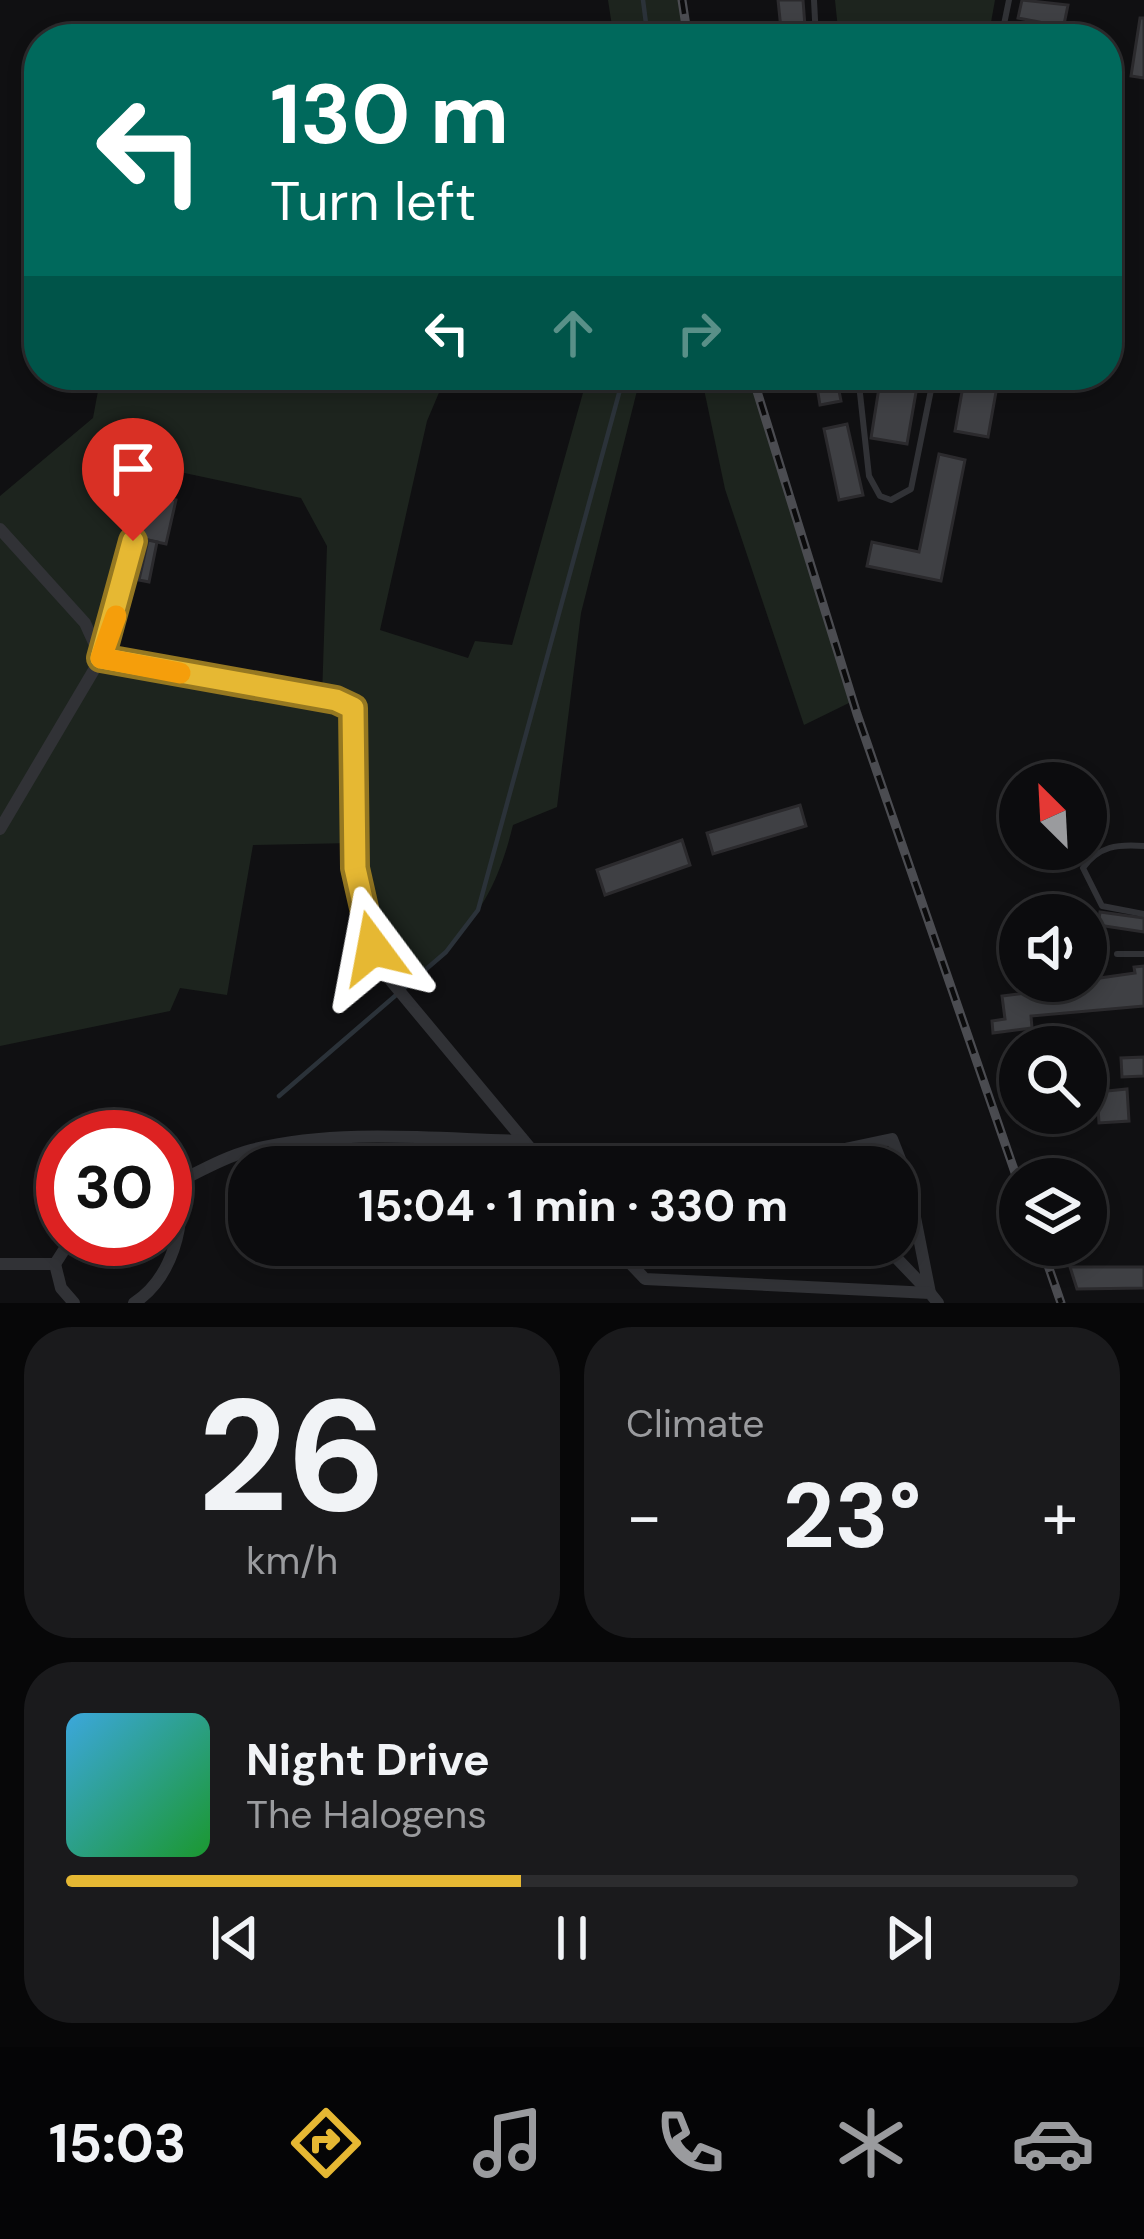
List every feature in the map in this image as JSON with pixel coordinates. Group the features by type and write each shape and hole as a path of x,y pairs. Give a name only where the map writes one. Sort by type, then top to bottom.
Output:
{"street":[{"path":"0,829 101,658 126,579 147,464"},
{"path":"0,529 85,623 101,658"},
{"path":"101,658 336,700 353,708 355,868 373,948 392,981 528,1146"},
{"path":"192,1176 251,1150 304,1142 380,1137 524,1142"},
{"path":"860,1146 892,1139 895,1146"},
{"path":"918,1226 934,1298"},
{"path":"0,1264 36,1264"},
{"path":"56,1266 61,1288 74,1303"},
{"path":"134,1303 154,1287 164,1266"},
{"path":"633,1266 645,1279 934,1298"},
{"path":"904,1266 934,1298"}],"lane":[{"path":"859,390 868,476 880,496 891,500 911,489 931,390"},
{"path":"1144,847 1121,844 1095,852 1083,868 1102,906 1144,914"},
{"path":"1118,954 1144,954"}],"shaded area":[{"path":"608,0 682,0 686,24 612,24"},
{"path":"835,0 995,0 991,24 837,24"},
{"path":"98,390 440,390 427,421 380,630 468,658 475,641 512,645 584,390 637,390 581,613 557,807 513,825 496,878 473,918 401,992 373,948 353,843 253,845 227,995 180,988 170,1011 0,1046 0,496 93,418","holes":["147,465 301,498 327,546 322,697 102,658"]},
{"path":"704,390 757,390 853,701 804,725 725,489"}],"building":[{"path":"778,0 803,0 805,24 780,24"},
{"path":"1022,0 1068,5 1064,24 1018,18"},
{"path":"1140,18 1144,18 1144,78 1131,76"},
{"path":"818,390 839,390 841,401 820,405"},
{"path":"879,390 916,390 907,444 871,438"},
{"path":"962,390 996,390 988,437 955,431"},
{"path":"847,424 863,495 839,500 824,429"},
{"path":"939,454 965,460 941,581 867,566 872,542 919,552"},
{"path":"148,494 176,500 166,544 138,538"},
{"path":"148,540 157,542 149,582 139,580"},
{"path":"800,805 806,826 713,854 707,833"},
{"path":"682,840 690,865 605,895 597,870"},
{"path":"1107,913 1144,918 1144,932 1107,926"},
{"path":"1144,966 1144,1006 1031,1016 1032,1026 999,1026 999,1032 993,1033 992,1021 1005,1019 1003,1002 1107,1002 1107,977 1135,973 1134,967"},
{"path":"1144,1057 1144,1076 1122,1077 1121,1058"},
{"path":"1127,1089 1129,1121 1107,1122 1107,1091"},
{"path":"1070,1267 1144,1267 1144,1288 1077,1289"}],"waterway":[{"path":"643,0 646,24"},
{"path":"279,1096 446,952 478,910 620,390"}],"railway":[{"path":"682,0 686,24"},
{"path":"757,390 857,714 1010,1158"},
{"path":"1048,1266 1061,1303"}],"slow traffic":[{"path":"116,616 101,658 180,673"}],"route":[{"path":"133,541 101,658 336,700 353,708 355,868 373,948"}]}
